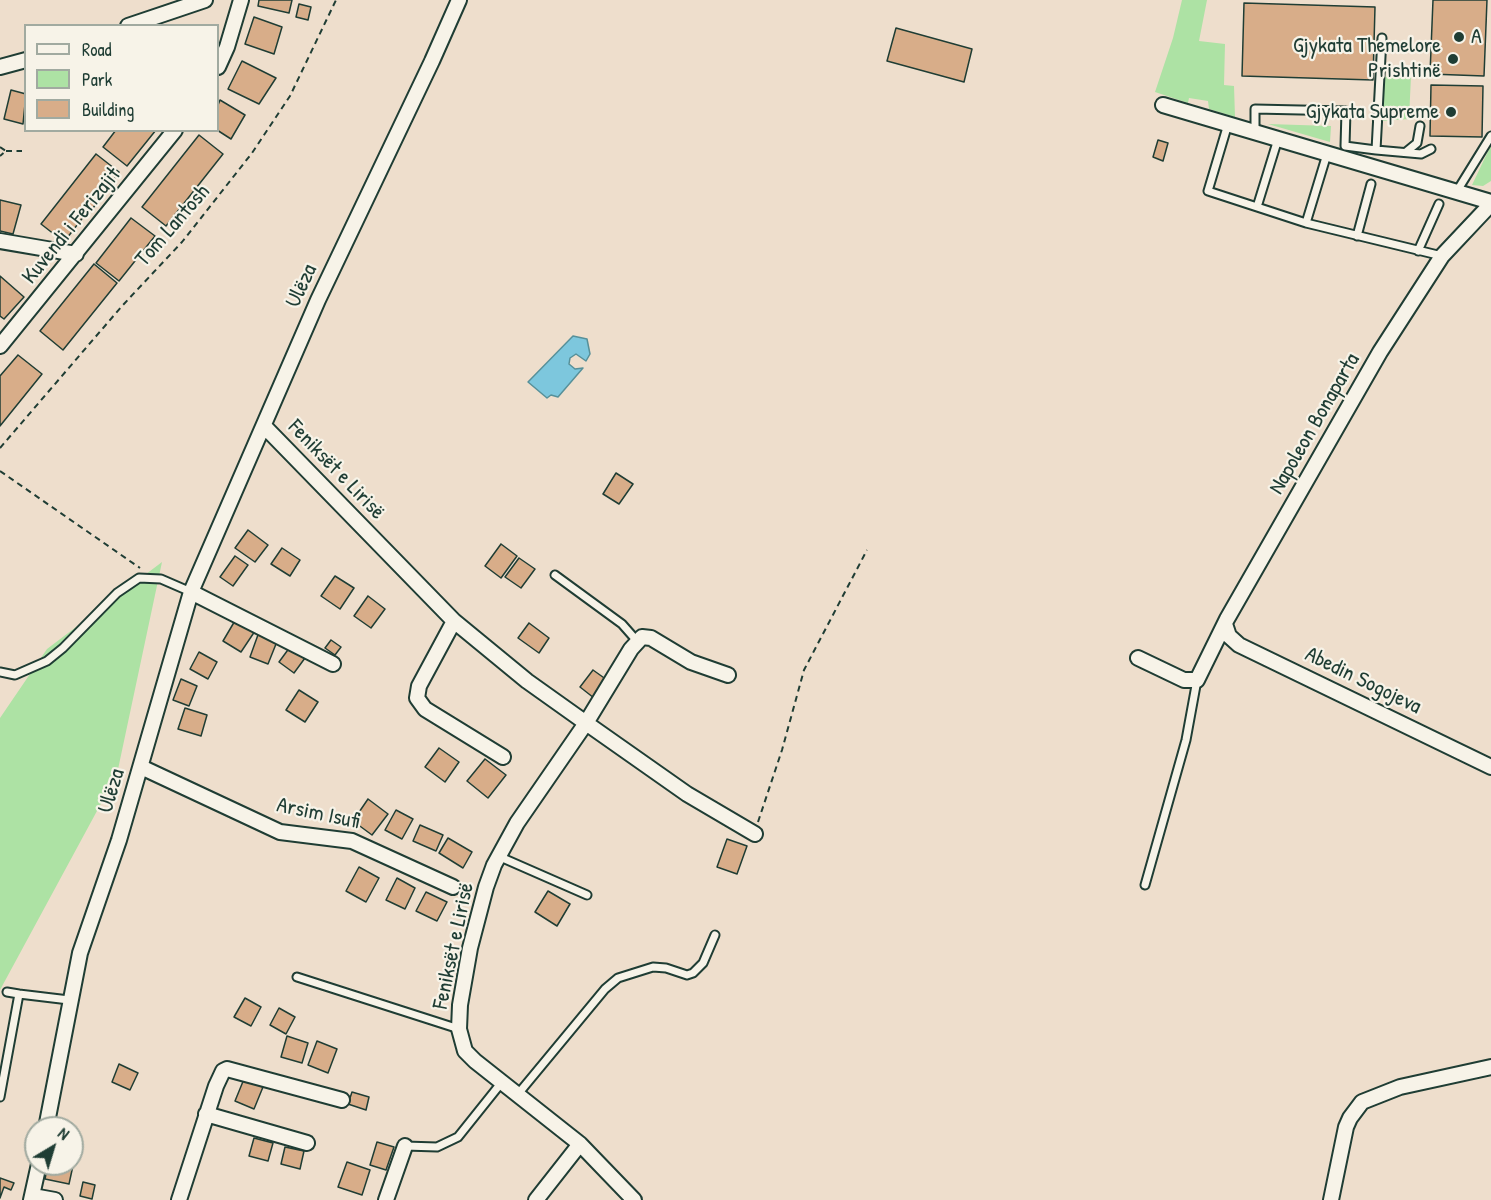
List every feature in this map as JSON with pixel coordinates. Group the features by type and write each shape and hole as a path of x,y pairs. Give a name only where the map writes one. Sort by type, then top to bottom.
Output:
{"street":[{"path":"134,24 205,0"},
{"path":"219,65 227,47 241,0"},
{"name":"Ulëza","path":"48,1116 80,953 141,767 191,592 318,300 459,0"},
{"path":"0,67 24,61"},
{"path":"1163,105 1491,203"},
{"name":"Kuvendi i Ferizajit","path":"0,346 173,132"},
{"name":"Napoleon Bonaparta","path":"1197,680 1225,624 1380,352 1442,256 1491,203"},
{"path":"0,241 76,254"},
{"name":"Feniksët e Lirisë","path":"264,426 454,621 527,681 586,723 687,794 755,834"},
{"path":"191,592 333,664"},
{"path":"454,621 419,686 417,698 425,710 503,757"},
{"name":"Abedin Sogojeva","path":"1225,624 1229,636 1239,645 1491,767"},
{"path":"586,723 637,640 642,638 651,638 692,662 729,675"},
{"path":"1138,658 1184,680 1197,680"},
{"name":"Feniksët e Lirisë","path":"586,723 517,823 498,856 486,887 470,948 460,1005 459,1029 465,1051 580,1144 634,1200"},
{"name":"Arsim Isufi","path":"141,767 280,832 352,841 453,887"},
{"path":"1331,1200 1346,1127 1362,1102 1400,1087 1491,1067"},
{"path":"179,1200 206,1114 220,1076 227,1069 342,1100"},
{"path":"206,1114 307,1143"},
{"path":"536,1200 580,1144"},
{"path":"386,1200 405,1146"},
{"path":"37,1176 32,1198 55,1200"}],"lane":[{"path":"1376,150 1382,38"},
{"path":"1255,132 1255,109 1346,111 1345,146 1420,154 1431,149"},
{"path":"1228,124 1208,191 1306,223 1442,256"},
{"path":"1398,153 1414,148 1420,126"},
{"path":"1457,191 1491,136"},
{"path":"1257,207 1278,139"},
{"path":"1306,223 1327,154"},
{"path":"1357,236 1371,184"},
{"path":"1418,251 1439,204"},
{"path":"555,575 622,624 637,640"},
{"path":"0,672 15,675 47,661 117,593 140,578 161,579 191,592"},
{"name":"Napoleon Bonaparta","path":"1145,885 1186,740 1197,680"},
{"path":"498,856 587,896"},
{"path":"518,1094 604,989 627,974 653,967 666,968 687,975 693,973 703,963 715,935"},
{"path":"297,977 459,1029"},
{"path":"7,992 69,1000"},
{"path":"0,1097 19,994"},
{"path":"405,1146 436,1147 458,1137 502,1082"}],"path":[{"name":"Tom Lantosh","path":"0,448 122,306 182,242 252,153 290,96 336,0"},
{"path":"0,147 6,151 22,151"},
{"path":"0,156 6,151"},
{"path":"0,471 141,569"},
{"path":"755,834 782,750 804,670 867,550"}],"green space":[{"path":"1182,0 1207,0 1199,41 1225,44 1224,85 1234,86 1235,117 1209,109 1208,101 1189,98 1188,103 1155,92 1173,38"},
{"path":"1411,76 1409,119 1381,121 1382,77"},
{"path":"1268,124 1331,126 1330,142"},
{"path":"1491,145 1491,181 1483,186 1472,185"},
{"path":"162,562 117,774 0,990 0,718 47,649"}],"water":[{"path":"573,336 587,339 590,354 586,361 576,354 570,358 569,364 575,369 583,368 558,397 551,395 547,398 528,382"}],"building":[{"path":"259,0 292,0 289,13 258,6"},
{"name":"A","path":"1433,0 1487,0 1484,76 1430,74"},
{"path":"1244,3 1375,7 1373,80 1242,76"},
{"path":"299,4 311,7 308,20 296,17"},
{"path":"254,17 282,27 274,54 245,44"},
{"path":"896,28 972,49 964,82 887,61"},
{"path":"242,61 276,78 259,104 228,89"},
{"path":"1431,85 1483,86 1482,137 1430,136"},
{"path":"11,90 24,93 23,124 4,119"},
{"path":"220,100 245,115 231,139 219,131"},
{"path":"114,132 154,132 127,166 103,147"},
{"path":"199,135 223,154 166,226 142,207"},
{"path":"1158,140 1168,143 1163,161 1153,157"},
{"path":"96,154 119,172 88,215 81,209 78,212 84,216 64,242 41,224"},
{"path":"0,200 21,205 13,234 0,231"},
{"path":"131,218 155,236 119,281 96,263"},
{"path":"94,264 117,283 63,350 40,331"},
{"path":"0,276 24,297 4,319 0,316"},
{"path":"18,355 42,374 0,426 0,376"},
{"path":"616,473 633,484 619,504 603,494"},
{"path":"248,530 268,545 255,562 235,548"},
{"path":"501,544 517,556 501,578 485,566"},
{"path":"282,548 300,560 290,576 271,564"},
{"path":"235,556 248,565 233,586 220,577"},
{"path":"519,558 535,569 521,588 505,577"},
{"path":"335,576 354,588 340,609 321,596"},
{"path":"368,596 385,609 371,628 354,616"},
{"path":"236,619 255,631 241,652 223,641"},
{"path":"529,623 549,638 539,653 518,638"},
{"path":"259,632 278,639 268,664 250,657"},
{"path":"331,640 341,647 335,655 325,648"},
{"path":"290,647 305,658 294,673 279,662"},
{"path":"199,652 217,662 208,679 190,669"},
{"path":"593,670 607,680 594,698 580,687"},
{"path":"181,679 197,686 189,706 173,700"},
{"path":"299,690 318,702 305,722 286,710"},
{"path":"185,708 207,715 201,736 178,729"},
{"path":"439,748 459,762 445,782 425,767"},
{"path":"485,759 506,775 488,798 467,781"},
{"path":"368,799 388,814 372,835 353,821"},
{"path":"396,810 413,819 402,839 385,830"},
{"path":"420,825 443,835 436,851 413,841"},
{"path":"448,838 472,852 463,868 439,853"},
{"path":"727,839 747,846 737,874 717,867"},
{"path":"359,867 379,878 366,902 346,891"},
{"path":"397,878 415,888 405,909 386,900"},
{"path":"548,891 570,904 557,926 535,912"},
{"path":"426,892 447,902 437,921 416,911"},
{"path":"245,998 261,1007 251,1026 234,1017"},
{"path":"279,1008 295,1017 286,1034 270,1025"},
{"path":"287,1036 308,1043 302,1063 281,1057"},
{"path":"317,1041 337,1049 328,1073 308,1065"},
{"path":"119,1064 138,1073 130,1090 112,1082"},
{"path":"244,1079 263,1087 254,1109 235,1101"},
{"path":"352,1092 369,1097 366,1110 348,1104"},
{"path":"254,1138 273,1143 268,1161 249,1156"},
{"path":"377,1142 394,1147 386,1170 370,1165"},
{"path":"285,1147 304,1151 300,1169 281,1164"},
{"path":"347,1162 370,1170 362,1195 338,1187"},
{"path":"46,1176 71,1176 69,1184 45,1179"},
{"path":"0,1178 14,1183 11,1190 4,1187 0,1198"},
{"path":"83,1182 95,1185 92,1199 80,1196"}],"place":[{"name":"A","path":"1459,37"},
{"name":"Gjykata Themelore Prishtinë","path":"1453,59"},
{"name":"Gjykata Supreme","path":"1451,112"}]}
